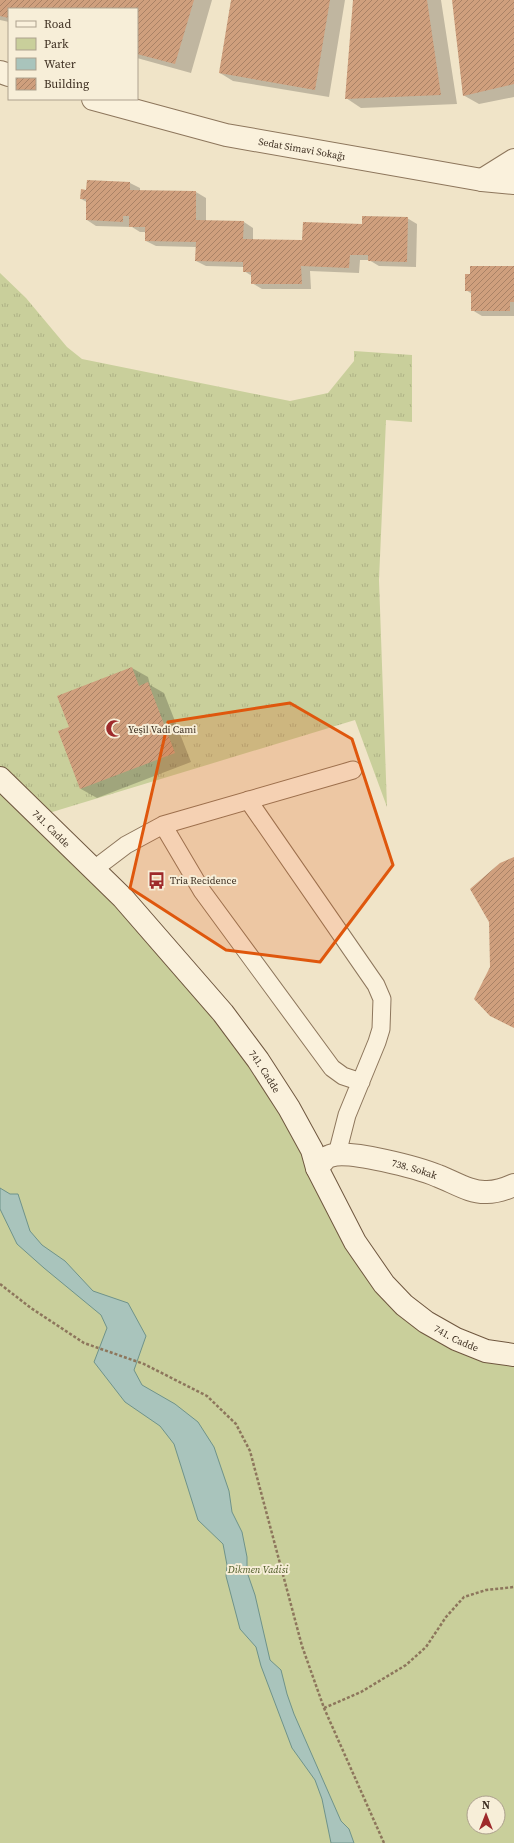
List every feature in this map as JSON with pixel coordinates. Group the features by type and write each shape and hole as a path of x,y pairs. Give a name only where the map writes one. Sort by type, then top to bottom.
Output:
{"street":[{"name":"Sedat Simavi Sokağı","path":"97,100 226,135 482,180 514,183"},
{"path":"482,180 514,160"},
{"name":"741. Cadde","path":"0,778 123,898 224,1013 258,1060 288,1108 312,1150 317,1168 355,1242 384,1284 404,1305 426,1322 456,1339 486,1351 514,1355"},
{"path":"317,1168 328,1156 337,1154"},
{"name":"738. Sokak","path":"337,1154 351,1155 425,1171 470,1190 487,1192 503,1190 514,1185"}],"lane":[{"path":"93,870 126,845 163,825 353,770"},
{"path":"248,800 376,985 382,999 383,1016 381,1029 347,1115 337,1154"},
{"path":"163,825 202,891 332,1068 343,1076 361,1082"}],"path":[{"path":"0,1284 31,1308 84,1343 144,1364 207,1396 236,1424 250,1451 302,1646 324,1708 384,1843"},
{"path":"324,1708 361,1692 406,1665 426,1647 446,1617 464,1597 486,1590 514,1588"}],"highlighted area":[{"path":"290,703 352,739 393,865 320,962 226,950 130,888 168,722"}],"green space":[{"path":"0,273 26,298 67,347 82,359 290,401 328,393 354,361 354,351 412,355 412,422 386,420 379,580 387,807 355,720 39,816 0,778"},
{"name":"Dikmen Vadisi","path":"0,778 223,1013 404,1305 514,1355 514,1843 0,1843"}],"water":[{"path":"0,1188 10,1194 18,1194 30,1231 42,1245 65,1261 93,1291 128,1303 146,1336 134,1370 142,1385 175,1404 198,1422 214,1447 229,1491 232,1512 242,1532 247,1557 247,1572 255,1595 270,1660 281,1670 294,1714 341,1821 349,1829 354,1843 331,1843 322,1799 315,1780 292,1748 261,1666 256,1647 240,1629 226,1576 227,1565 223,1544 198,1520 174,1444 160,1426 125,1402 94,1362 107,1328 101,1315 17,1244 0,1209"}],"building":[{"path":"0,0 194,0 175,64 138,54 138,8 8,8 8,18 0,16"},
{"path":"231,0 330,0 315,90 219,73"},
{"path":"353,0 427,0 441,95 345,99"},
{"path":"452,0 514,0 514,84 463,96"},
{"path":"87,180 130,182 130,190 196,191 196,220 244,221 243,239 302,240 303,222 362,224 362,216 408,217 407,262 368,261 368,255 350,255 349,268 301,266 302,284 251,284 251,272 243,272 243,262 195,261 196,242 145,241 145,227 129,227 129,216 123,216 123,222 86,220 86,199 80,199 81,189 86,190"},
{"path":"470,266 514,266 514,302 510,302 510,311 471,311 471,291 465,291 465,274 470,274"},
{"name":"Yeşil Vadi Cami","path":"132,667 139,686 148,682 175,753 80,789 58,731 69,727 57,696"},
{"path":"514,857 514,1028 490,1016 474,999 490,967 489,922 470,889 500,863"}],"place":[{"name":"Yeşil Vadi Cami","path":"115,729"},
{"name":"Tria Recidence","path":"157,880"}]}
